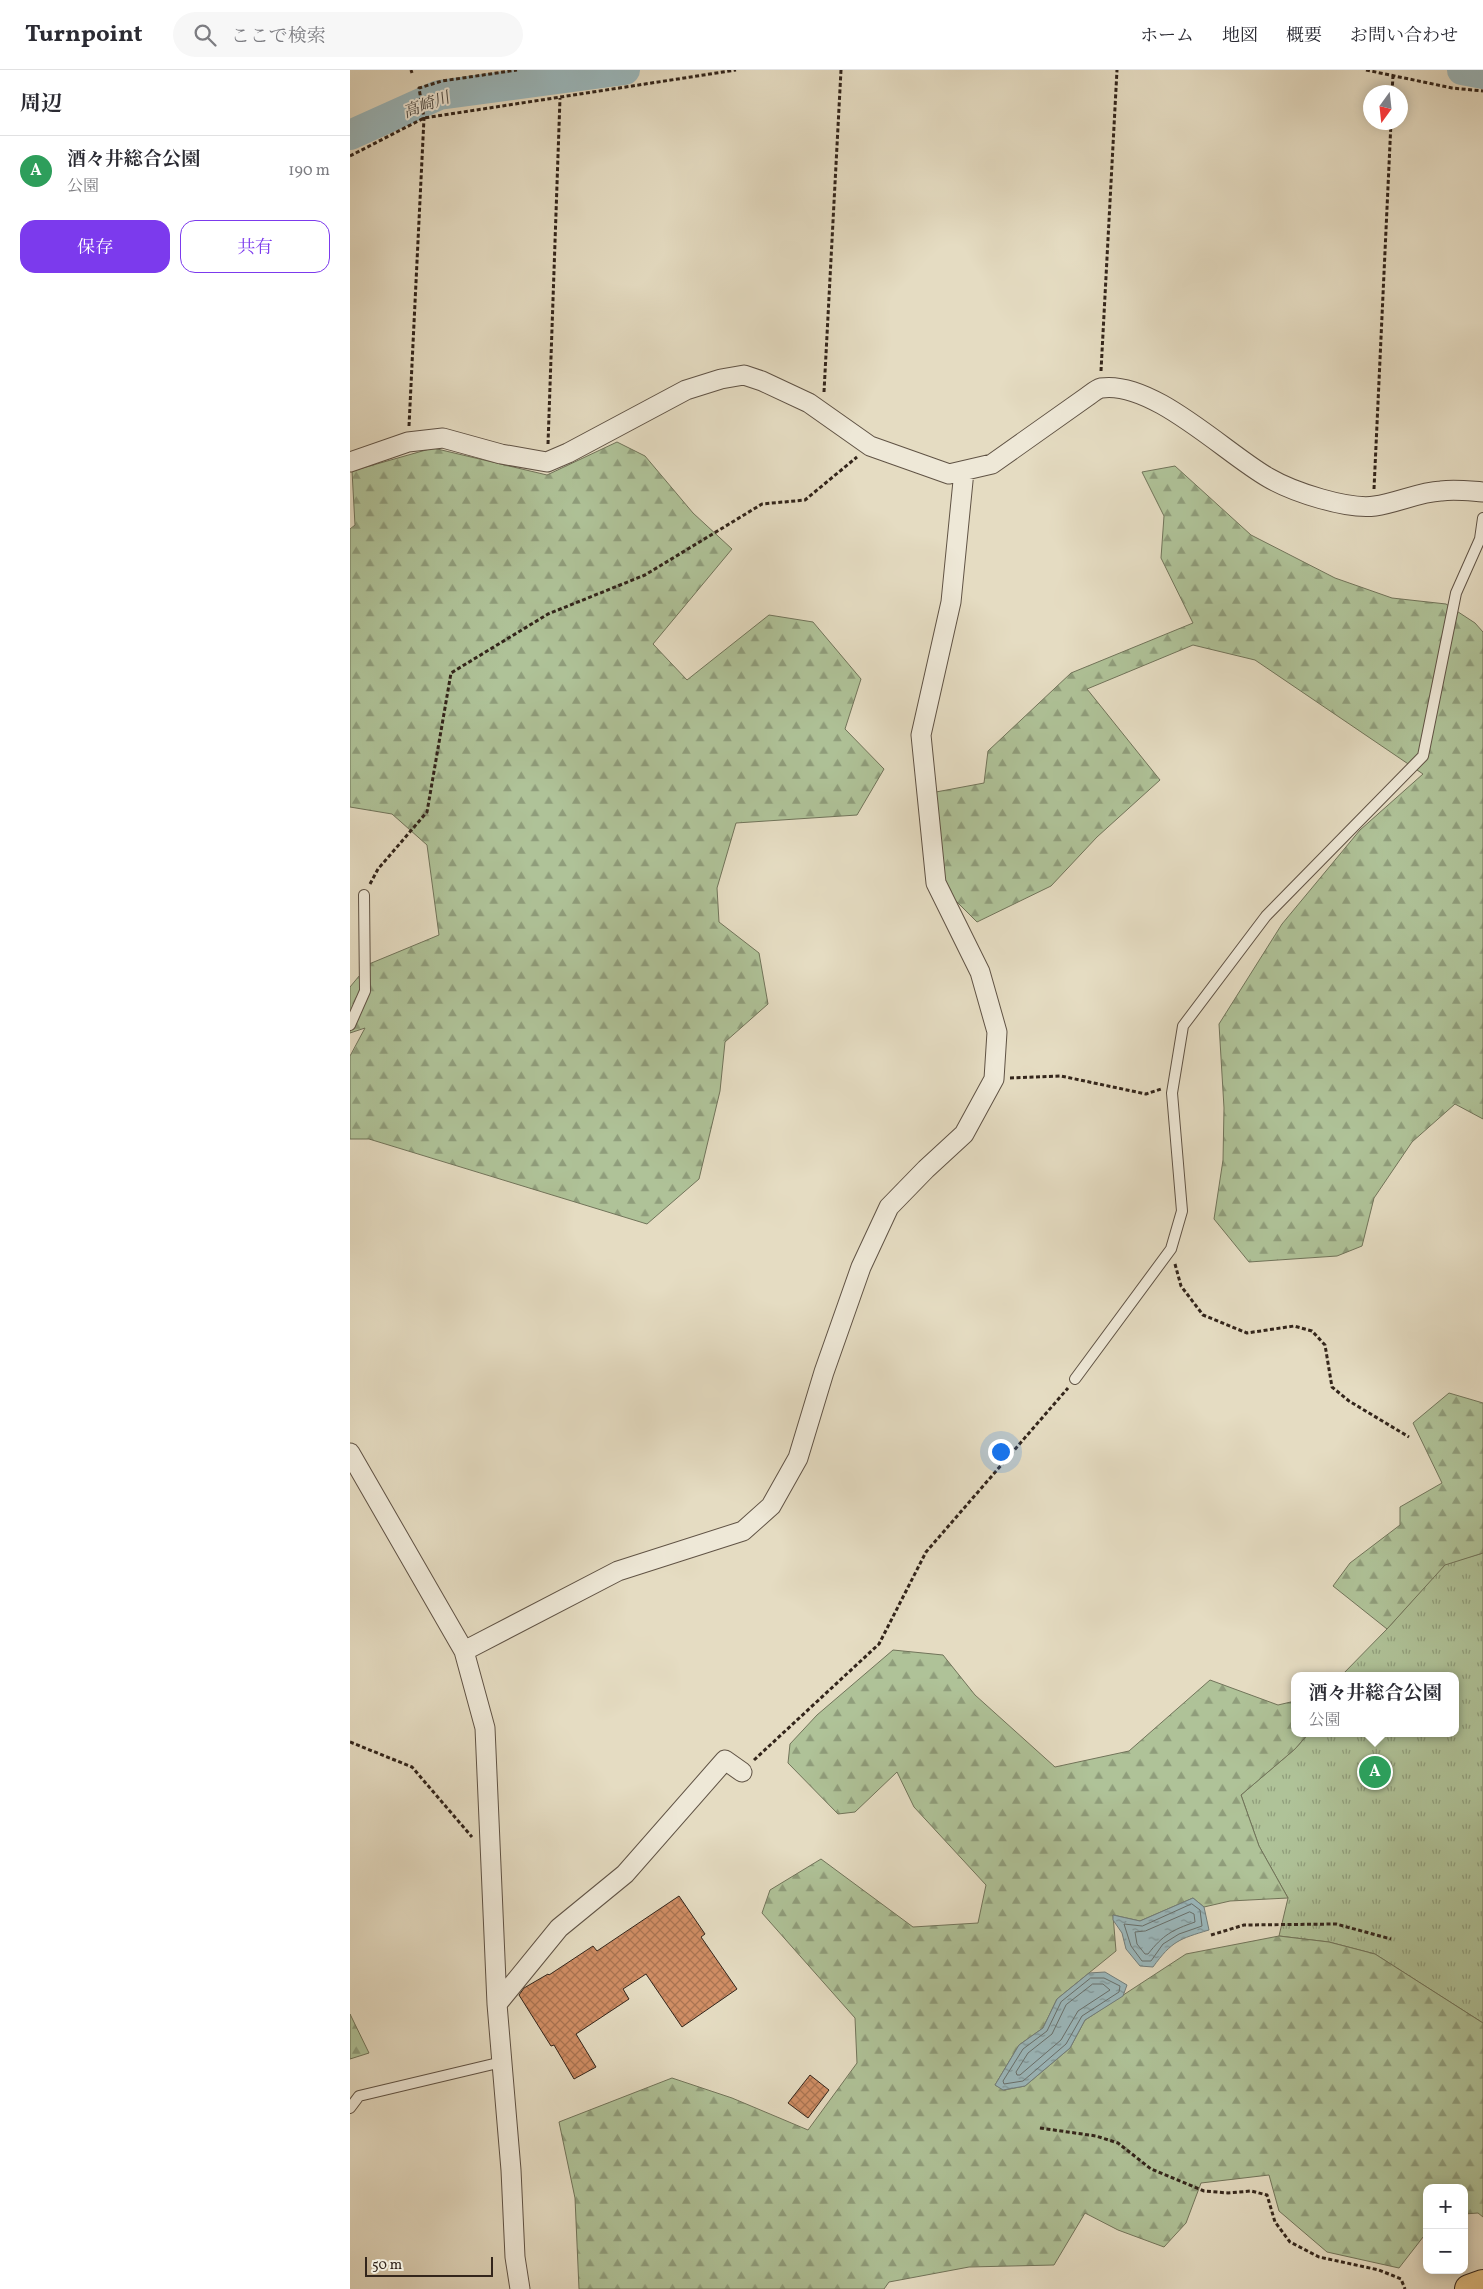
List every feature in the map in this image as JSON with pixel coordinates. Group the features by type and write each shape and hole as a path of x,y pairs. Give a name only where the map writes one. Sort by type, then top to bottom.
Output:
{"highway":[{"path":"1469,2289 1483,2284"}],"street":[{"path":"350,462 408,442 443,438 501,454 547,462 568,454 686,390 720,379 744,375 762,381 809,403 870,446 949,474 992,464 1100,388 1128,390 1162,404 1268,478 1294,491 1332,502 1373,507 1440,490 1483,492"},
{"path":"464,1650 618,1570 743,1531 771,1506 798,1458 824,1372 861,1267 889,1207 926,1168 964,1134 994,1079 997,1032 980,972 936,884 921,735 951,602 964,471"},
{"path":"350,1453 464,1650 484,1728 497,2004 511,2170 515,2257 520,2289"},
{"path":"497,2004 559,1928 625,1874 725,1760 742,1772"}],"lane":[{"path":"1075,1380 1171,1249 1182,1212 1173,1085 1183,1026 1266,916 1423,756 1456,593 1480,539 1483,518"},
{"path":"350,1025 365,991 364,895"},
{"path":"350,2108 359,2096 502,2062"}],"path":[{"path":"408,442 424,118 419,88 442,81 517,70"},
{"path":"350,156 424,118 736,70"},
{"path":"823,413 841,70"},
{"path":"1100,388 1118,70"},
{"path":"1366,70 1452,88 1483,91"},
{"path":"1392,85 1393,76"},
{"path":"547,462 560,98"},
{"path":"1373,507 1390,130"},
{"path":"364,895 378,869 427,812 451,673 548,614 645,576 762,504 806,500 870,446"},
{"path":"994,1079 1061,1076 1146,1094 1173,1085"},
{"path":"1171,1249 1181,1286 1203,1315 1247,1333 1294,1326 1312,1331 1325,1345 1332,1387 1349,1401 1409,1437"},
{"path":"742,1772 879,1644 926,1552 1075,1380"},
{"path":"350,1742 412,1766 490,1858"},
{"path":"1210,1935 1244,1925 1336,1924 1391,1939"},
{"path":"1040,2128 1096,2136 1118,2143 1151,2169 1204,2191 1228,2193 1251,2191 1267,2195 1275,2222 1290,2242 1319,2257 1379,2270 1401,2278 1404,2289"}],"green space":[{"path":"617,442 645,456 693,513 732,549 653,644 687,680 769,615 813,622 861,679 845,729 884,769 857,815 736,823 717,888 719,922 759,953 768,1004 725,1042 720,1091 699,1179 647,1224 369,1139 350,1139 350,1056 365,1028 350,1033 350,987 369,964 439,935 427,845 392,814 350,807 350,529 355,525 352,471 433,448 547,475"},
{"path":"1175,466 1251,535 1335,578 1392,598 1446,604 1475,623 1483,632 1483,1119 1455,1104 1412,1142 1374,1198 1362,1246 1337,1256 1249,1262 1214,1219 1223,1160 1224,1108 1219,1024 1282,924 1360,830 1423,774 1255,660 1193,645 1087,689 1160,780 1097,837 1051,886 977,922 942,887 936,792 984,783 988,751 1071,673 1193,623 1161,558 1164,516 1142,472"},
{"path":"1449,1393 1483,1403 1483,1553 1445,1565 1387,1629 1333,1586 1350,1563 1400,1525 1400,1507 1442,1483 1413,1423"},
{"path":"1483,1553 1483,2023 1375,1954 1329,1942 1279,1936 1288,1898 1259,1846 1241,1795 1295,1749 1306,1737 1459,1737 1459,1672 1345,1672 1387,1629 1445,1564"},
{"path":"893,1650 943,1655 975,1695 1055,1767 1129,1751 1210,1680 1278,1705 1291,1702 1291,1737 1306,1737 1295,1749 1241,1795 1259,1846 1288,1898 1230,1901 1204,1907 1193,1898 1140,1921 1113,1915 1116,1951 1057,1999 1043,2028 1019,2045 995,2085 1004,2090 1025,2086 1070,2048 1085,2020 1186,1954 1279,1936 1329,1942 1375,1954 1483,2023 1483,2217 1478,2213 1468,2214 1468,2184 1423,2184 1423,2237 1399,2268 1327,2252 1279,2211 1269,2175 1201,2183 1186,2223 1164,2247 1118,2230 1085,2213 1054,2265 969,2267 889,2282 884,2289 579,2289 575,2198 559,2122 672,2078 732,2098 808,2130 857,2063 855,2018 762,1913 770,1890 821,1859 913,1927 978,1923 986,1885 914,1807 897,1772 855,1812 838,1814 788,1763 790,1744 817,1715"},
{"path":"350,2014 369,2053 350,2059"}],"water":[{"path":"1193,1898 1204,1907 1209,1930 1177,1942 1171,1946 1153,1967 1140,1966 1126,1949 1122,1933 1113,1920 1113,1915 1140,1921"},
{"path":"1105,1972 1127,1985 1123,1996 1085,2020 1070,2048 1025,2086 1003,2090 995,2085 1019,2045 1043,2028 1057,1999 1089,1973"}],"building":[{"path":"679,1896 705,1934 701,1937 737,1989 682,2027 646,1974 623,1989 629,1999 576,2034 596,2067 574,2079 554,2045 551,2046 519,1995 524,1988 549,1975 593,1946 597,1951"},
{"path":"810,2075 829,2090 808,2118 788,2103"}],"waterway":[{"name":"高崎川","path":"350,135 439,95 625,70"},
{"name":"高崎川","path":"1462,70 1483,74"}],"place":[{"name":"酒々井総合公園","path":"1375,1772"}]}
